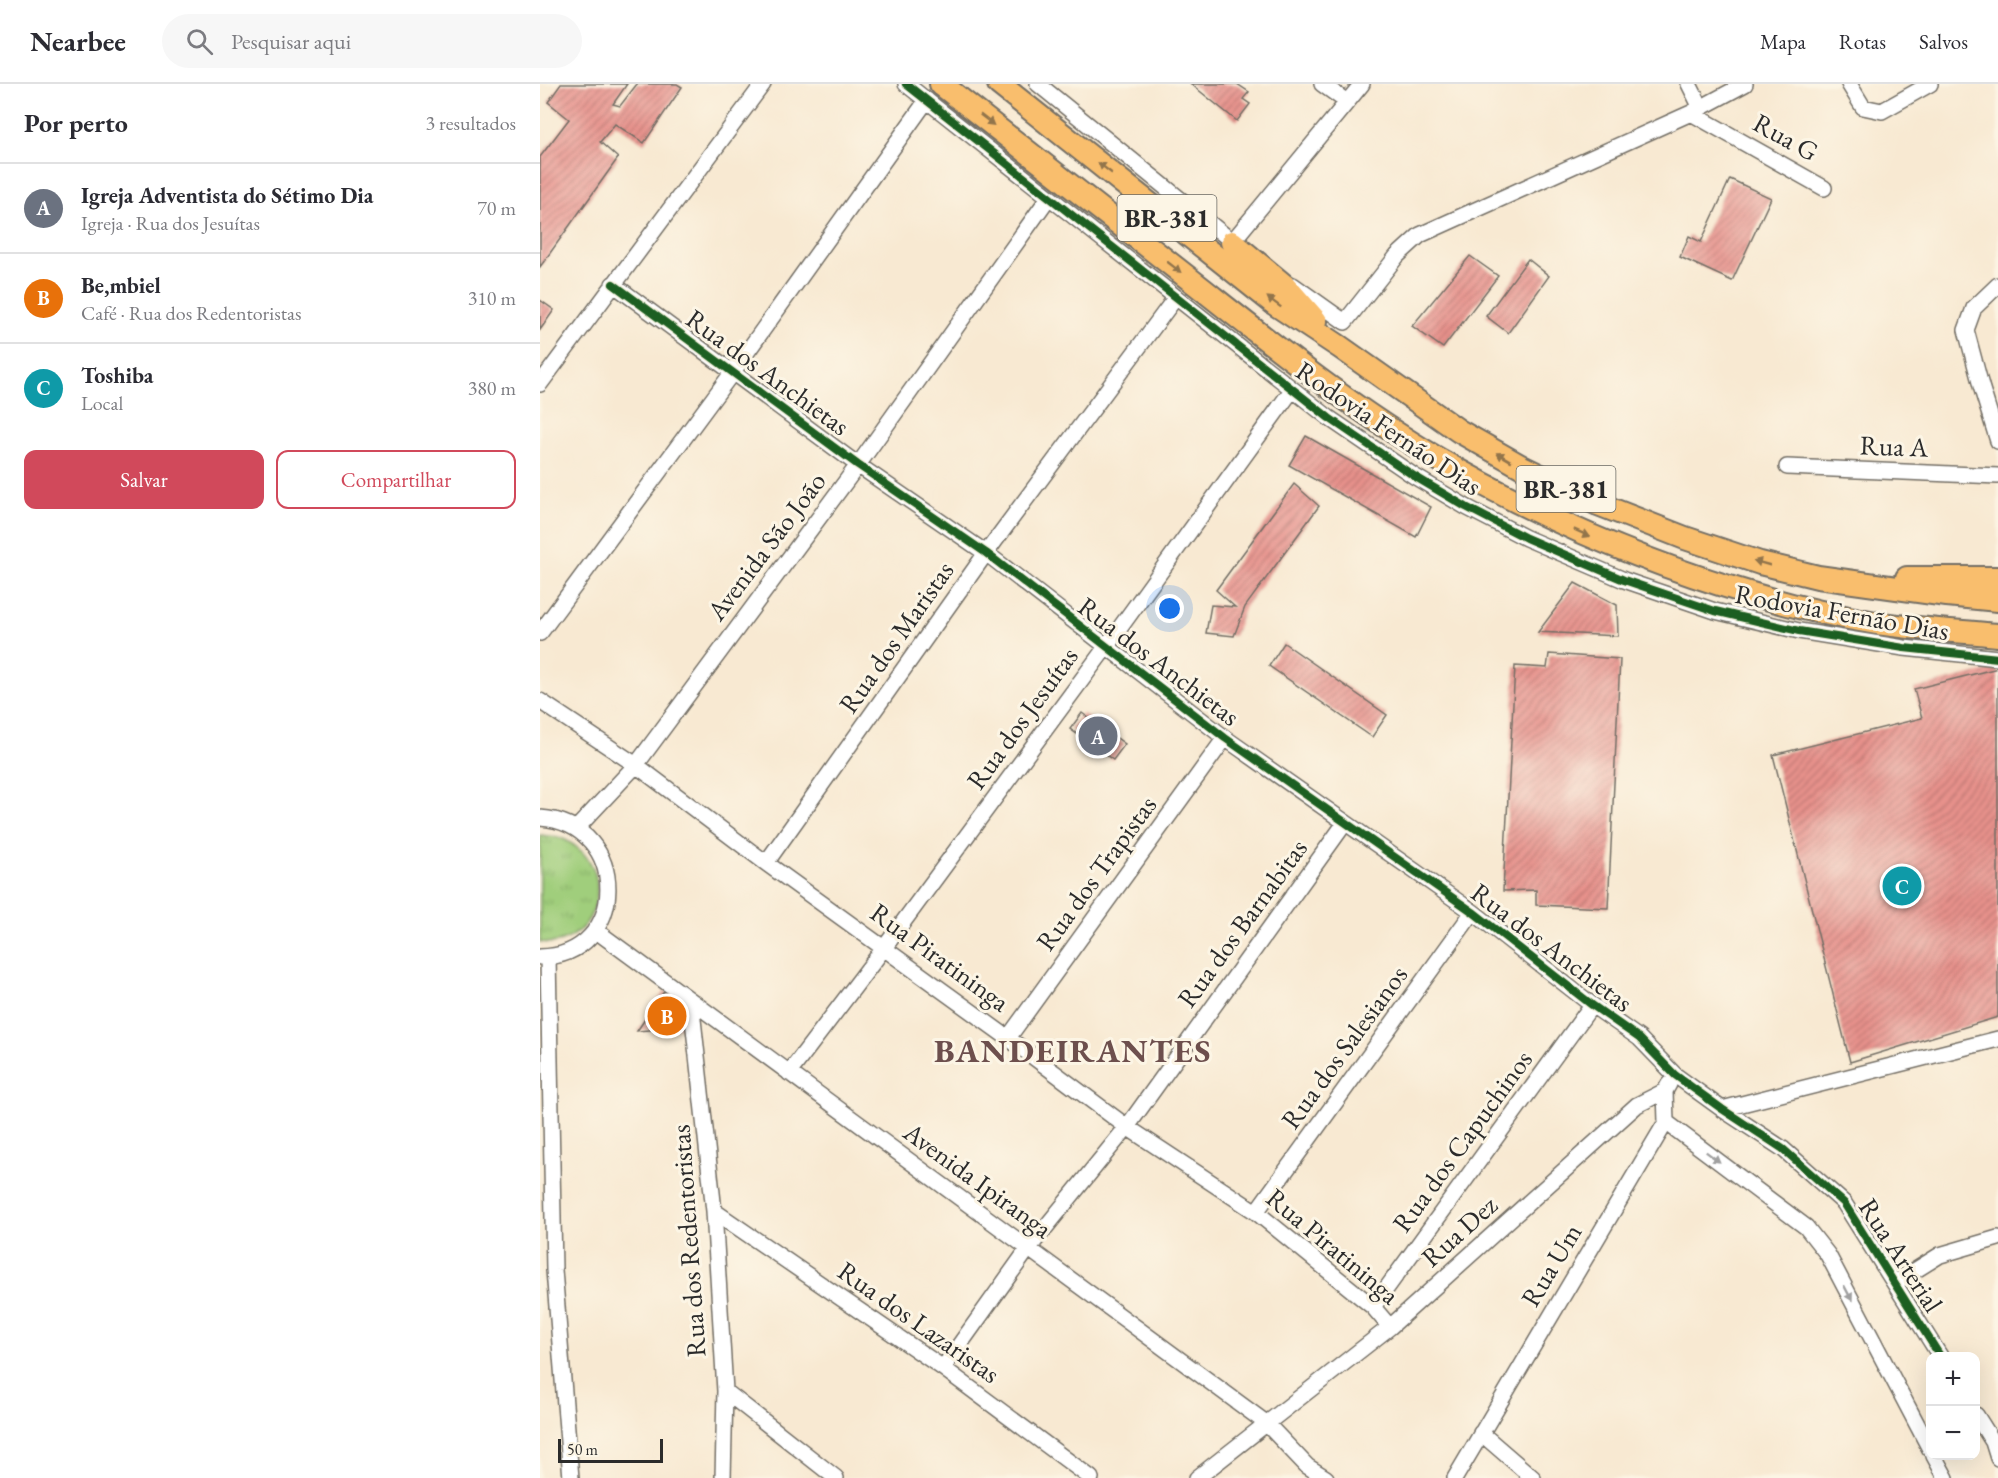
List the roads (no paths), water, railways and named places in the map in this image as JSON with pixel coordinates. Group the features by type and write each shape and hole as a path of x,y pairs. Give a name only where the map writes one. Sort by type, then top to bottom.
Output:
{"highway":[{"name":"Rodovia Fernão Dias","path":"999,84 1275,304 1459,431 1534,474 1598,504 1685,538 1760,563 1818,578 1998,600"},
{"name":"Rodovia Fernão Dias","path":"934,92 1343,396 1426,452 1508,498 1597,539 1673,569 1752,594 1877,623 1998,635"},
{"name":"BR-381","path":"1232,242 1286,287 1340,347"},
{"path":"1818,578 1998,578"}],"street":[{"path":"540,384 763,84"},
{"name":"Rodovia Fernão Dias","path":"906,84 934,92 1049,197 1329,418 1414,476 1466,507 1526,538 1624,580 1715,611 1799,631 1904,648 1998,658"},
{"name":"BR-381","path":"1038,84 1232,242"},
{"path":"1322,84 1347,102"},
{"path":"1362,84 1232,242 1345,322 1397,256 1420,235 1696,111 1745,84"},
{"path":"1689,84 1696,111"},
{"path":"1849,84 1863,107 1882,111 1930,84"},
{"path":"540,633 732,374 934,92"},
{"name":"Rua G","path":"1696,111 1824,188"},
{"name":"Avenida São João","path":"576,829 636,765 858,465 1049,197"},
{"name":"Rua dos Anchietas","path":"613,284 858,465 987,554 1225,738 1473,912 1592,1005 1639,1038 1675,1075"},
{"path":"1998,285 1974,308 1966,330 1998,441"},
{"name":"Rua dos Maristas","path":"766,863 987,554 1176,297"},
{"name":"Rua dos Jesuítas","path":"789,1072 884,948 1106,647 1292,390"},
{"name":"Rua A","path":"1787,467 1998,476"},
{"name":"Rua Piratininga","path":"540,701 636,765 1127,1127 1256,1212 1373,1307 1390,1327"},
{"name":"Rua dos Trapistas","path":"1008,1038 1225,738"},
{"path":"540,818 560,821 589,839 599,852 606,867 609,884 608,900 595,930 574,948 562,954 544,957 547,1235 555,1281 564,1416 572,1477"},
{"name":"Rua dos Barnabitas","path":"944,1368 1028,1249 1127,1127 1345,823"},
{"name":"Rua dos Salesianos","path":"1256,1212 1473,912"},
{"name":"Avenida Ipiranga","path":"595,930 1266,1423 1312,1472 1326,1478"},
{"name":"Rua dos Redentoristas","path":"691,1001 714,1211 725,1391 723,1478"},
{"name":"Rua dos Capuchinos","path":"1373,1307 1592,1005"},
{"path":"1722,1109 1998,1039"},
{"path":"1675,1075 1665,1091 1666,1122 1806,1227 1828,1255 1926,1441"},
{"name":"Rua Arterial","path":"1675,1075 1783,1149 1844,1203 1937,1352"},
{"name":"Rua Dez","path":"1197,1478 1390,1327 1637,1105 1665,1091"},
{"name":"Rua Um","path":"1455,1478 1666,1122"},
{"name":"Rua dos Lazaristas","path":"714,1211 944,1368 1091,1478"},
{"path":"1894,1283 1940,1255 1998,1238"},
{"path":"725,1391 836,1478"},
{"path":"1980,1421 1993,1442 1998,1458"},
{"path":"1481,1433 1533,1478"},
{"path":"1937,1460 1946,1478"}],"place":[{"name":"Igreja Adventista do Sétimo Dia","path":"1098,736"},
{"name":"Toshiba","path":"1902,886"},
{"name":"Be,mbiel","path":"667,1016"}],"district":[{"name":"BANDEIRANTES","path":"1073,1050"}]}
